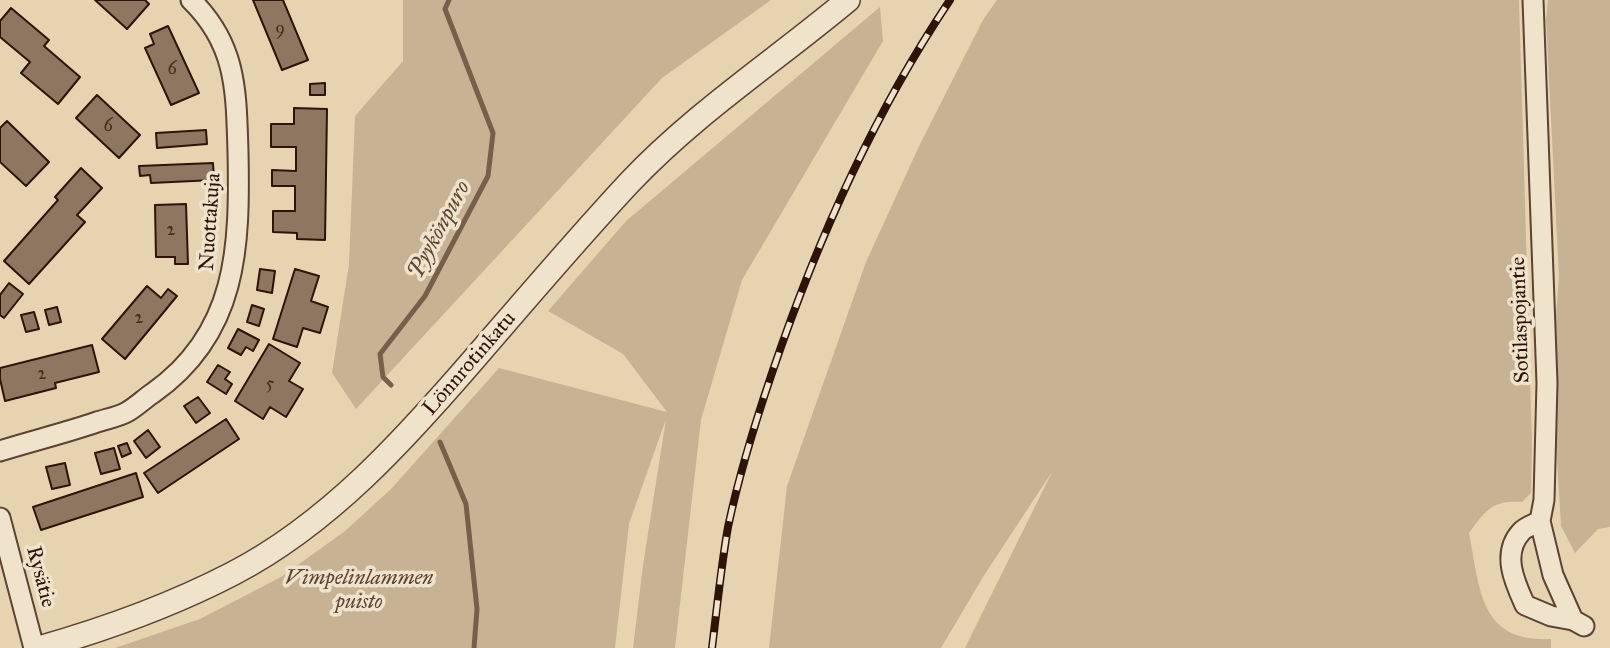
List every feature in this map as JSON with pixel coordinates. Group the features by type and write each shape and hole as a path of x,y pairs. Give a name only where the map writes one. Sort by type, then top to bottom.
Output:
{"street":[{"name":"Nuottakuja","path":"0,451 126,412 164,386 186,365 203,345 223,306 236,254 236,91 230,60 219,33 191,0"},
{"name":"Lönnrotinkatu","path":"37,648 101,631 169,604 233,574 310,523 388,454 631,182 665,148 716,102 848,0"},
{"name":"Sotilaspojantie","path":"1533,0 1547,383 1544,500 1540,521 1553,575 1579,623 1525,606 1516,586 1509,556 1521,531 1540,521"},
{"name":"Rysätie","path":"0,518 37,648"}],"green space":[{"path":"403,0 771,0 662,78 356,409 332,373 349,264 355,116 403,61"},
{"path":"997,0 1519,0 1532,440 1531,493 1522,502 1503,503 1491,508 1469,533 1481,592 1496,622 1509,632 1527,638 1551,639 1551,648 965,648 1052,472 983,577 941,648 769,648 787,486 866,262 920,144 983,20"},
{"path":"1548,0 1610,0 1610,527 1598,529 1575,553 1561,526 1554,411 1553,353 1559,277 1546,20"},
{"name":"Vimpelinlammen puisto","path":"880,7 883,41 742,280 701,420 675,648 633,648 666,419 629,524 615,648 115,648 200,619 281,577 345,531 391,489 499,368 667,412 623,354 548,311 626,221"}],"building":[{"path":"95,0 145,0 149,4 127,29"},
{"path":"253,0 283,0 308,60 282,70"},
{"path":"11,8 49,40 44,46 80,77 58,104 21,73 30,62 0,37 0,21"},
{"path":"168,26 199,93 171,105 145,48 154,44 150,34"},
{"path":"325,83 325,95 310,95 310,84"},
{"path":"97,95 140,135 119,158 76,118"},
{"path":"294,108 327,109 325,240 297,239 297,233 273,232 273,211 295,211 295,186 272,186 272,170 296,171 296,147 271,147 271,124 294,124"},
{"path":"7,121 49,162 26,186 0,162 0,128"},
{"path":"206,130 207,144 157,148 156,133"},
{"path":"213,163 214,180 151,183 150,175 140,176 139,166"},
{"path":"81,168 102,188 77,215 85,222 29,284 4,261 58,200 55,197"},
{"path":"186,204 188,264 175,264 175,257 156,257 155,205"},
{"path":"260,269 275,271 272,293 257,290"},
{"path":"295,269 319,276 311,301 328,307 320,333 303,328 297,347 273,339"},
{"path":"9,283 23,294 4,318 0,315 0,295"},
{"path":"147,286 161,298 168,289 177,296 125,359 102,339"},
{"path":"252,305 264,309 259,326 247,322"},
{"path":"57,307 61,322 49,325 45,310"},
{"path":"34,312 39,329 26,332 21,315"},
{"path":"238,329 259,340 253,351 246,347 241,355 228,348"},
{"path":"269,344 300,363 289,381 303,389 286,417 270,407 263,419 235,401"},
{"path":"92,345 99,372 55,383 56,388 5,401 0,368"},
{"path":"218,365 230,372 225,379 232,384 226,394 207,382"},
{"path":"198,397 210,413 196,423 184,406"},
{"path":"226,419 239,439 158,493 144,473"},
{"path":"148,430 160,447 146,458 134,441"},
{"path":"127,443 131,453 122,457 118,446"},
{"path":"114,448 120,469 101,474 95,453"},
{"path":"65,463 70,485 52,489 46,467"},
{"path":"136,473 143,497 41,530 33,507"}],"waterway":[{"name":"Pyykönpuro","path":"391,385 383,377 380,354 425,296 488,176 493,133 445,9 449,0"},
{"name":"Pyykönpuro","path":"440,442 466,504 477,609 474,648"}],"railway":[{"path":"712,648 732,508 789,324 827,228 871,134 950,0"}]}
